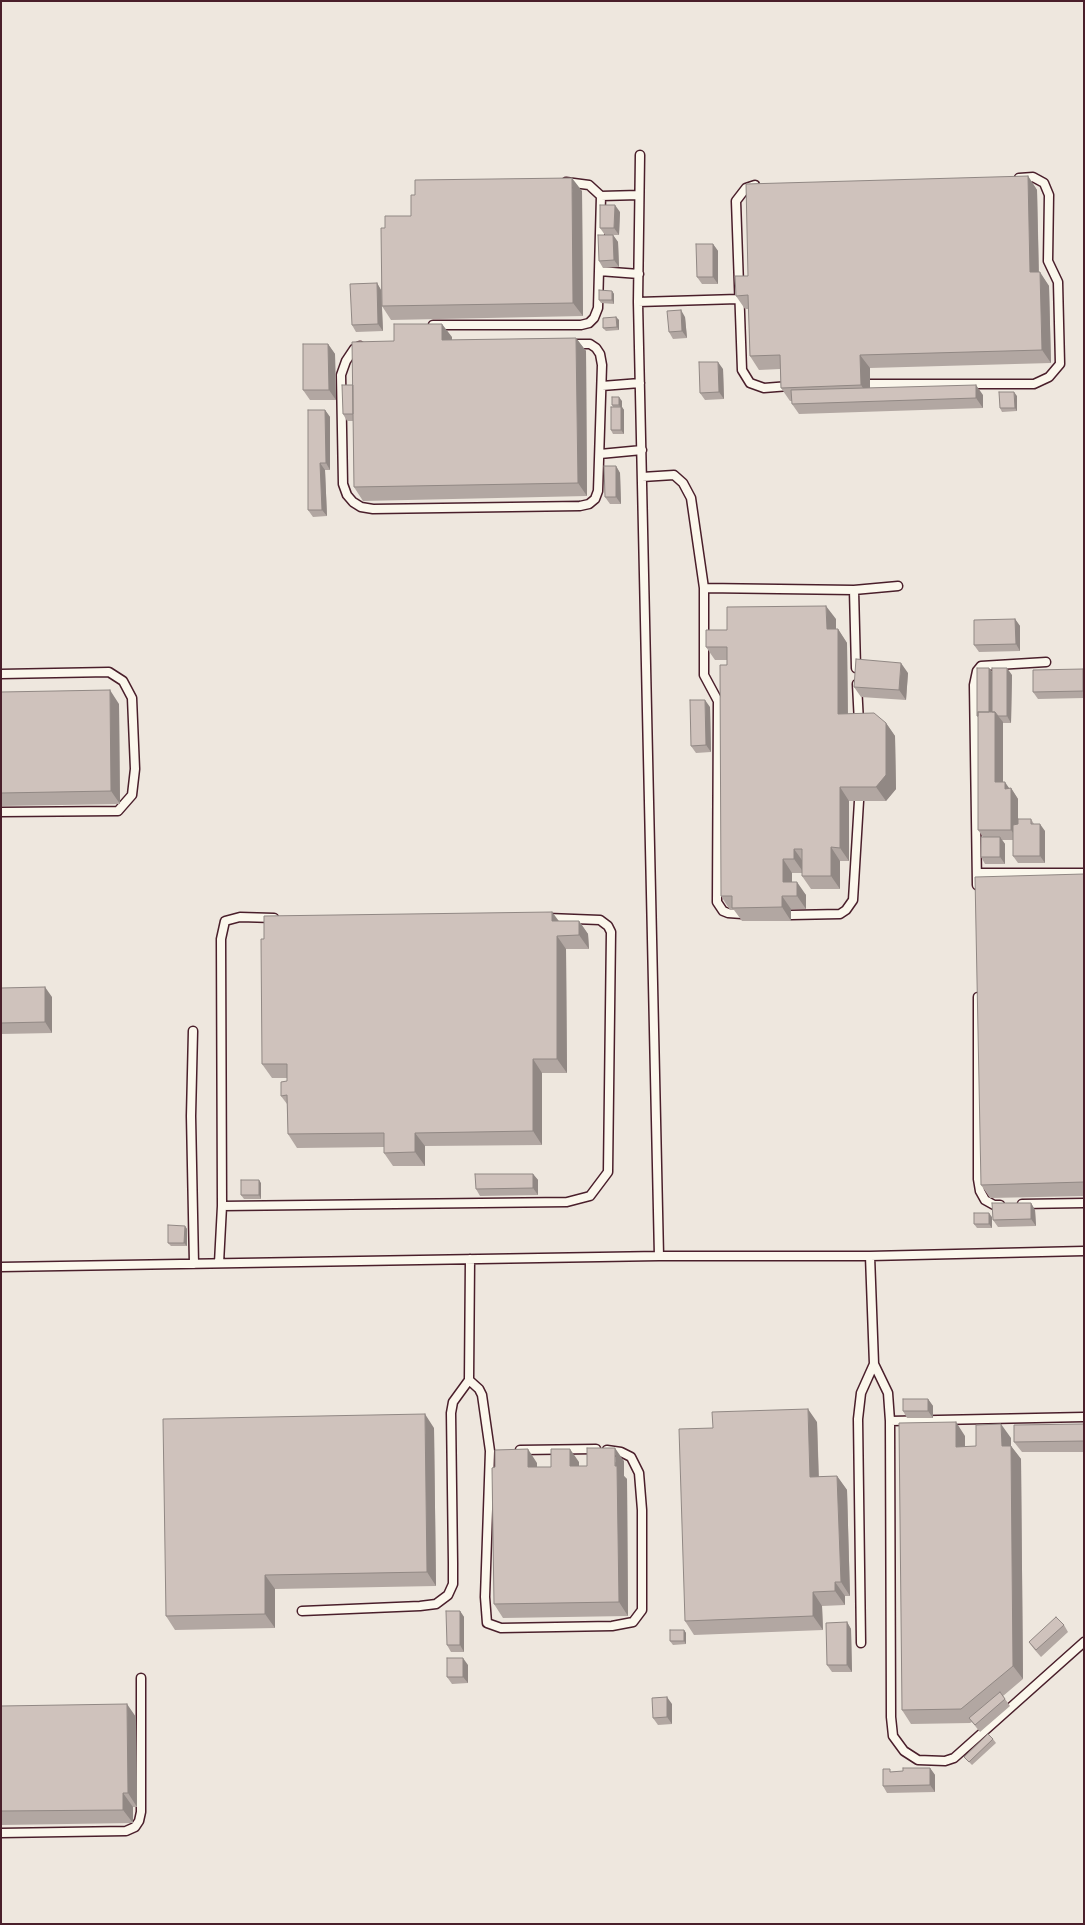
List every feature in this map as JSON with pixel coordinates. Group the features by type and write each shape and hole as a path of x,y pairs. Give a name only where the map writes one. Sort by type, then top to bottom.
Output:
{"lane":[{"path":"640,155 638,302 659,1256"},
{"path":"870,384 1034,384 1049,377 1060,364 1058,282 1048,261 1049,195 1044,183 1033,178 1008,178"},
{"path":"554,183 573,182 589,185 601,196 639,195"},
{"path":"766,184 756,184 746,188 736,201 742,370 750,384 764,388 789,386"},
{"path":"423,325 580,325 589,323 594,318 598,308 601,196"},
{"path":"599,271 638,274"},
{"path":"638,302 738,299"},
{"path":"365,344 354,349 346,361 341,375 343,484 347,495 353,502 362,507 373,509 580,506 589,504 595,499 598,491 600,454 602,365 600,354 590,344 564,344"},
{"path":"602,386 640,383"},
{"path":"600,454 642,450"},
{"path":"642,477 674,475 683,483 692,498 704,588 704,675 718,701 718,902 723,911 742,914"},
{"path":"704,588 854,590 898,586"},
{"path":"854,590 859,726"},
{"path":"977,893 974,685 978,671 981,666 1046,662"},
{"path":"1,674 108,672 123,681 132,698 135,769 132,795 118,810 1,812"},
{"path":"791,915 840,914 846,910 853,900 858,801"},
{"path":"977,873 1084,873"},
{"path":"220,1264 222,1206 221,939 225,921 240,917 279,918"},
{"path":"222,1206 567,1202 590,1196 608,1172 611,932 608,926 600,920 536,918"},
{"path":"978,992 979,1185 985,1200 994,1205 1004,1204"},
{"path":"192,1031 191,1116 194,1264"},
{"path":"1014,1204 1084,1203"},
{"path":"1,1267 659,1256 870,1256 1084,1251"},
{"path":"870,1256 874,1364 888,1393 890,1421 891,1717 893,1736 904,1751 918,1760 945,1761 954,1758 1084,1642"},
{"path":"302,1612 420,1606 436,1604 448,1595 453,1584 451,1413 452,1402 469,1380 470,1259"},
{"path":"861,1643 858,1419 861,1393 874,1364"},
{"path":"469,1380 479,1388 482,1396 490,1451 487,1623 501,1628 612,1626 633,1622 642,1610 642,1510 639,1473 631,1457 612,1450 510,1451"},
{"path":"890,1421 1084,1417"},
{"path":"490,1451 500,1451"},
{"path":"1,1833 126,1831 135,1827 141,1812 141,1678"}],"shaded area":[{"path":"1,1 1084,1 1084,1924 1,1924"}],"building":[{"path":"1028,176 1030,272 1040,272 1042,350 860,355 861,385 781,388 780,355 750,356 748,295 736,296 735,276 748,276 746,184"},
{"path":"572,178 573,303 382,306 381,228 385,228 385,216 411,216 411,195 415,195 415,180"},
{"path":"600,205 615,205 614,228 600,228"},
{"path":"598,235 613,235 614,260 599,261"},
{"path":"696,244 713,244 713,277 697,277"},
{"path":"377,283 378,324 352,325 350,284"},
{"path":"599,290 612,291 612,300 599,300"},
{"path":"681,310 682,331 669,332 667,311"},
{"path":"616,317 617,327 603,328 603,318"},
{"path":"394,324 442,324 442,340 576,338 578,483 354,487 352,342 394,341"},
{"path":"303,344 328,344 329,390 303,390"},
{"path":"699,362 718,362 719,392 700,393"},
{"path":"342,385 353,385 353,414 343,414"},
{"path":"976,385 976,398 792,404 791,390"},
{"path":"999,392 1014,392 1015,408 1000,408"},
{"path":"612,397 619,397 619,405 612,405"},
{"path":"611,407 621,407 621,430 611,430"},
{"path":"308,410 325,410 326,463 320,463 322,510 308,510"},
{"path":"604,466 616,466 616,497 605,497"},
{"path":"826,606 827,629 838,629 838,714 874,713 886,723 886,775 876,787 840,787 840,848 831,847 831,876 802,876 802,849 794,849 794,859 783,859 783,882 797,882 797,896 782,896 782,907 732,908 732,896 721,896 720,665 727,665 727,647 706,647 706,630 727,630 727,607"},
{"path":"1015,619 1016,644 974,645 974,620"},
{"path":"856,659 901,663 899,690 854,687"},
{"path":"977,668 989,668 989,712 978,712 978,716 977,716"},
{"path":"992,668 1007,668 1007,716 998,716 995,712 992,712"},
{"path":"1083,669 1083,691 1033,692 1033,670"},
{"path":"110,690 111,791 1,793 1,692"},
{"path":"690,700 705,700 706,745 691,746"},
{"path":"978,712 995,712 995,782 1005,782 1005,789 1011,788 1011,830 978,830"},
{"path":"1018,819 1031,819 1031,824 1040,824 1040,856 1013,856 1013,825 1018,824"},
{"path":"981,837 1000,837 1000,857 981,857"},
{"path":"1084,874 1084,1182 981,1185 975,877"},
{"path":"552,912 552,921 579,921 579,935 557,936 557,1059 533,1059 533,1131 415,1133 415,1152 384,1153 384,1133 288,1134 287,1095 281,1096 281,1082 287,1081 287,1064 262,1064 261,939 264,939 264,916"},
{"path":"45,987 45,1022 1,1023 1,988"},
{"path":"475,1174 533,1174 533,1188 476,1189"},
{"path":"241,1180 259,1180 259,1195 241,1195"},
{"path":"992,1203 1031,1203 1031,1219 993,1220"},
{"path":"974,1213 989,1213 989,1224 974,1224"},
{"path":"168,1225 185,1226 184,1243 168,1243"},
{"path":"903,1399 928,1399 928,1411 903,1411"},
{"path":"808,1409 810,1477 837,1476 841,1582 835,1582 835,1591 813,1592 813,1616 685,1621 679,1429 713,1428 712,1412"},
{"path":"425,1414 427,1572 265,1575 265,1614 166,1616 163,1419"},
{"path":"956,1422 956,1447 976,1446 976,1425 1001,1424 1002,1446 1011,1446 1013,1666 961,1709 902,1710 899,1423"},
{"path":"1084,1424 1084,1441 1014,1442 1014,1425"},
{"path":"587,1448 615,1448 615,1466 617,1466 619,1602 494,1604 492,1468 495,1467 495,1450 528,1449 528,1467 551,1467 551,1449 570,1449 570,1466 587,1466"},
{"path":"446,1611 460,1611 460,1645 447,1645"},
{"path":"1056,1617 1064,1625 1036,1650 1029,1642"},
{"path":"847,1622 847,1665 827,1665 826,1623"},
{"path":"670,1630 684,1630 684,1641 670,1641"},
{"path":"447,1658 463,1658 463,1677 447,1677"},
{"path":"1000,1692 1005,1699 975,1725 969,1718"},
{"path":"667,1697 667,1717 653,1718 652,1698"},
{"path":"127,1704 128,1793 123,1793 123,1810 1,1811 1,1706"},
{"path":"988,1734 993,1739 969,1762 964,1757"},
{"path":"903,1768 930,1768 930,1785 883,1786 883,1769 890,1769 890,1772 903,1771"}]}
